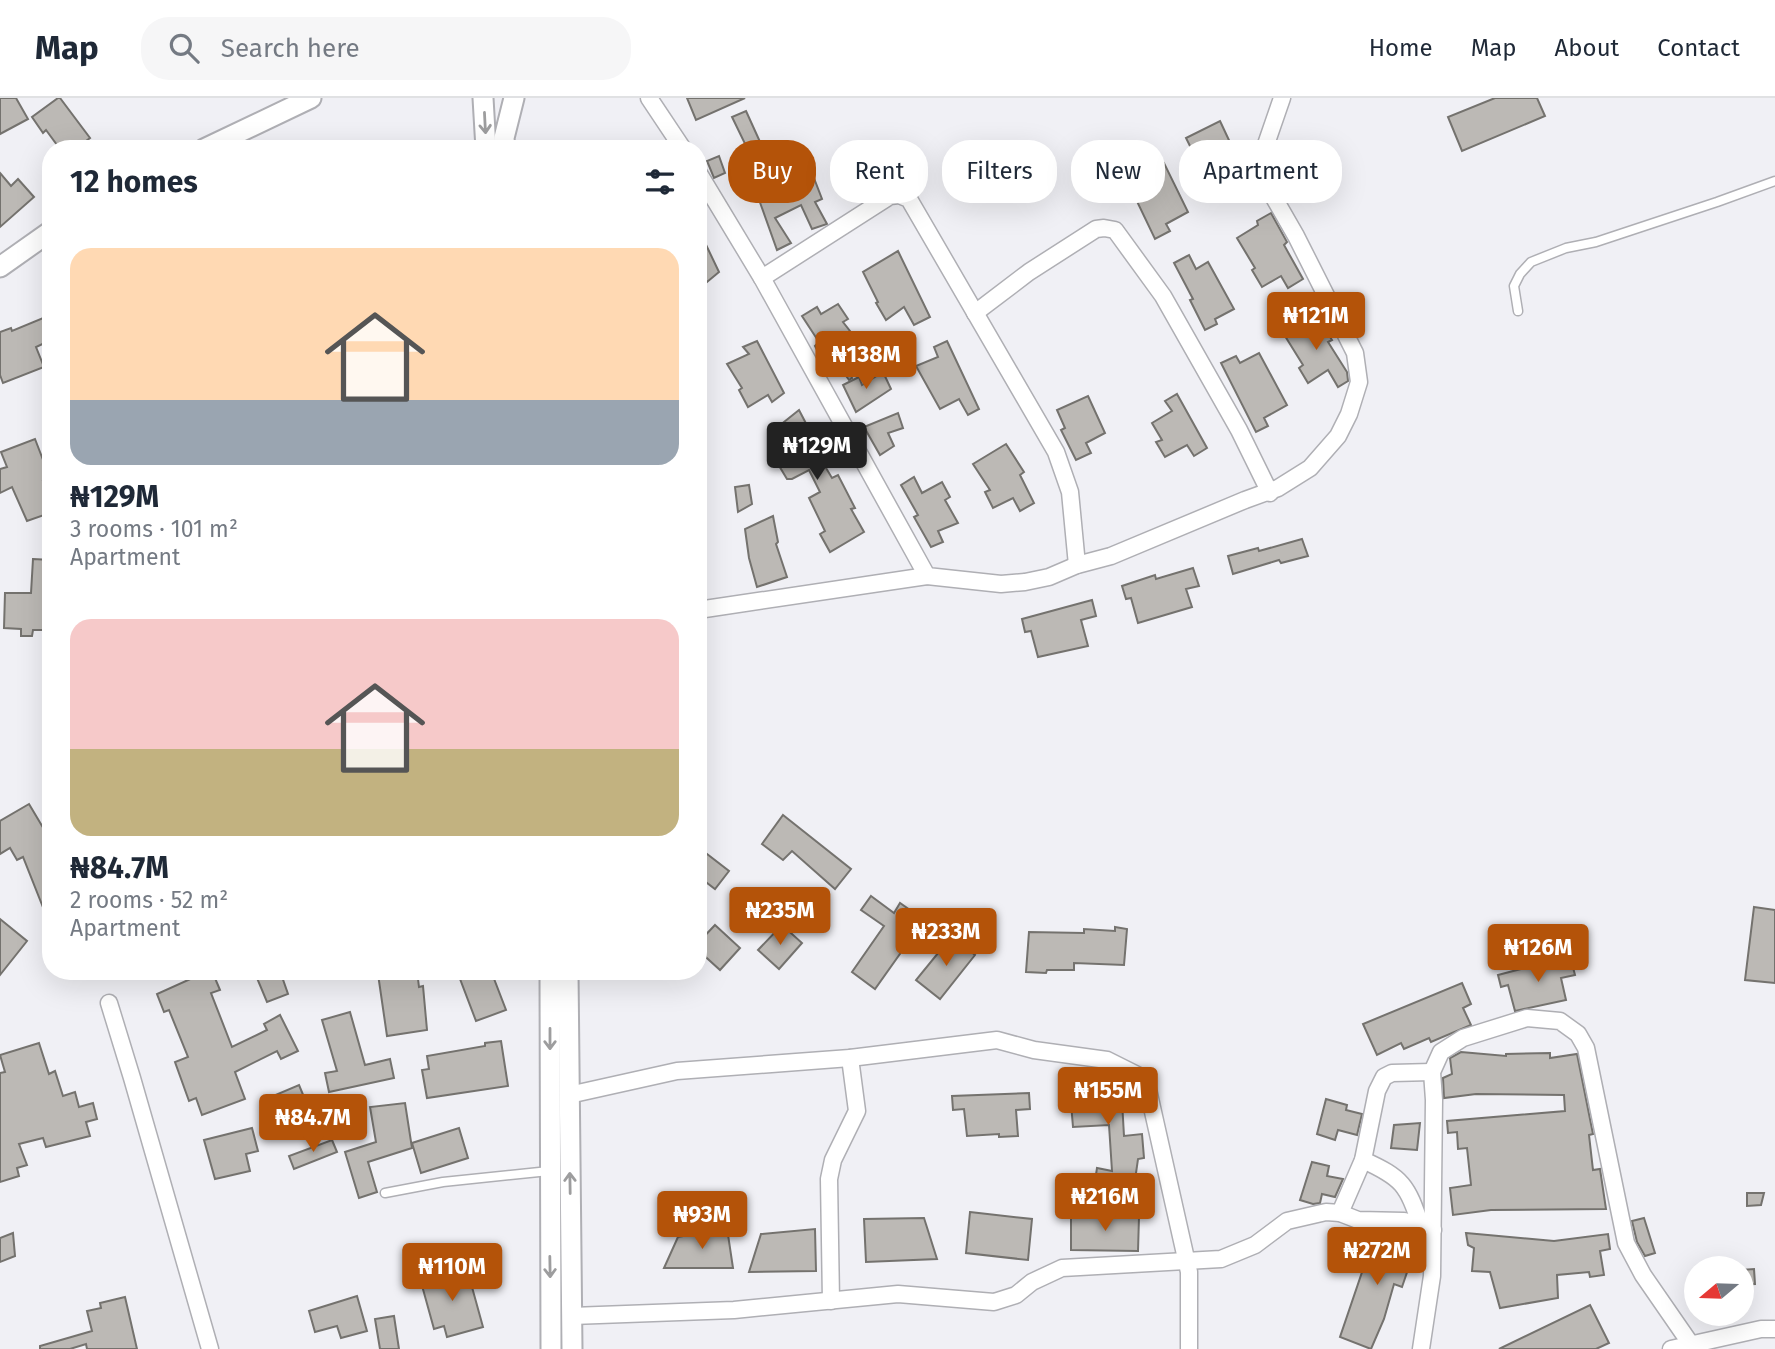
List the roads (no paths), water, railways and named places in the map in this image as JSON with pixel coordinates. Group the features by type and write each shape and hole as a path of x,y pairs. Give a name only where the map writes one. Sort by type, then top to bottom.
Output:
{"street":[{"path":"223,140 311,98"},
{"path":"483,98 485,140"},
{"path":"504,140 514,98"},
{"path":"649,98 677,140"},
{"path":"707,609 926,576 1001,584 1049,577 1077,565 1111,556 1245,500 1270,493 1310,468 1338,436 1349,414 1359,382 1355,354 1264,178 1263,153 1282,98"},
{"path":"707,187 762,278 926,576"},
{"path":"762,278 890,196 899,195 909,199 1056,452 1070,492 1077,565"},
{"path":"975,313 1029,272 1096,229 1115,230 1163,296 1239,430 1270,493"},
{"path":"0,267 42,237"},
{"path":"550,980 551,1349"},
{"path":"568,980 572,1349"},
{"path":"109,1003 210,1349"},
{"path":"1421,1349 1432,1276 1427,1228 1434,1100 1432,1072 1441,1052 1463,1038 1527,1018 1560,1021 1578,1034 1586,1048 1626,1243 1643,1275 1690,1343"},
{"path":"569,1095 677,1071 850,1058 997,1040 1034,1050 1107,1060 1139,1076 1147,1085 1189,1272 1189,1349"},
{"path":"831,1301 829,1179 833,1160 857,1111 850,1058"},
{"path":"1340,1213 1363,1160 1377,1091 1384,1077 1392,1073 1432,1072"},
{"path":"1363,1160 1391,1172 1409,1191 1427,1228"},
{"path":"572,1316 734,1310 898,1294 994,1302 1016,1295 1032,1282 1062,1268 1221,1259 1255,1245 1287,1221 1326,1212 1340,1213 1358,1220 1391,1219 1427,1228"},
{"path":"1671,1349 1761,1329 1775,1329"}],"lane":[{"path":"1518,311 1514,286 1531,262 1566,248 1596,242 1775,181"},
{"path":"385,1194 443,1182 549,1171"}]}
